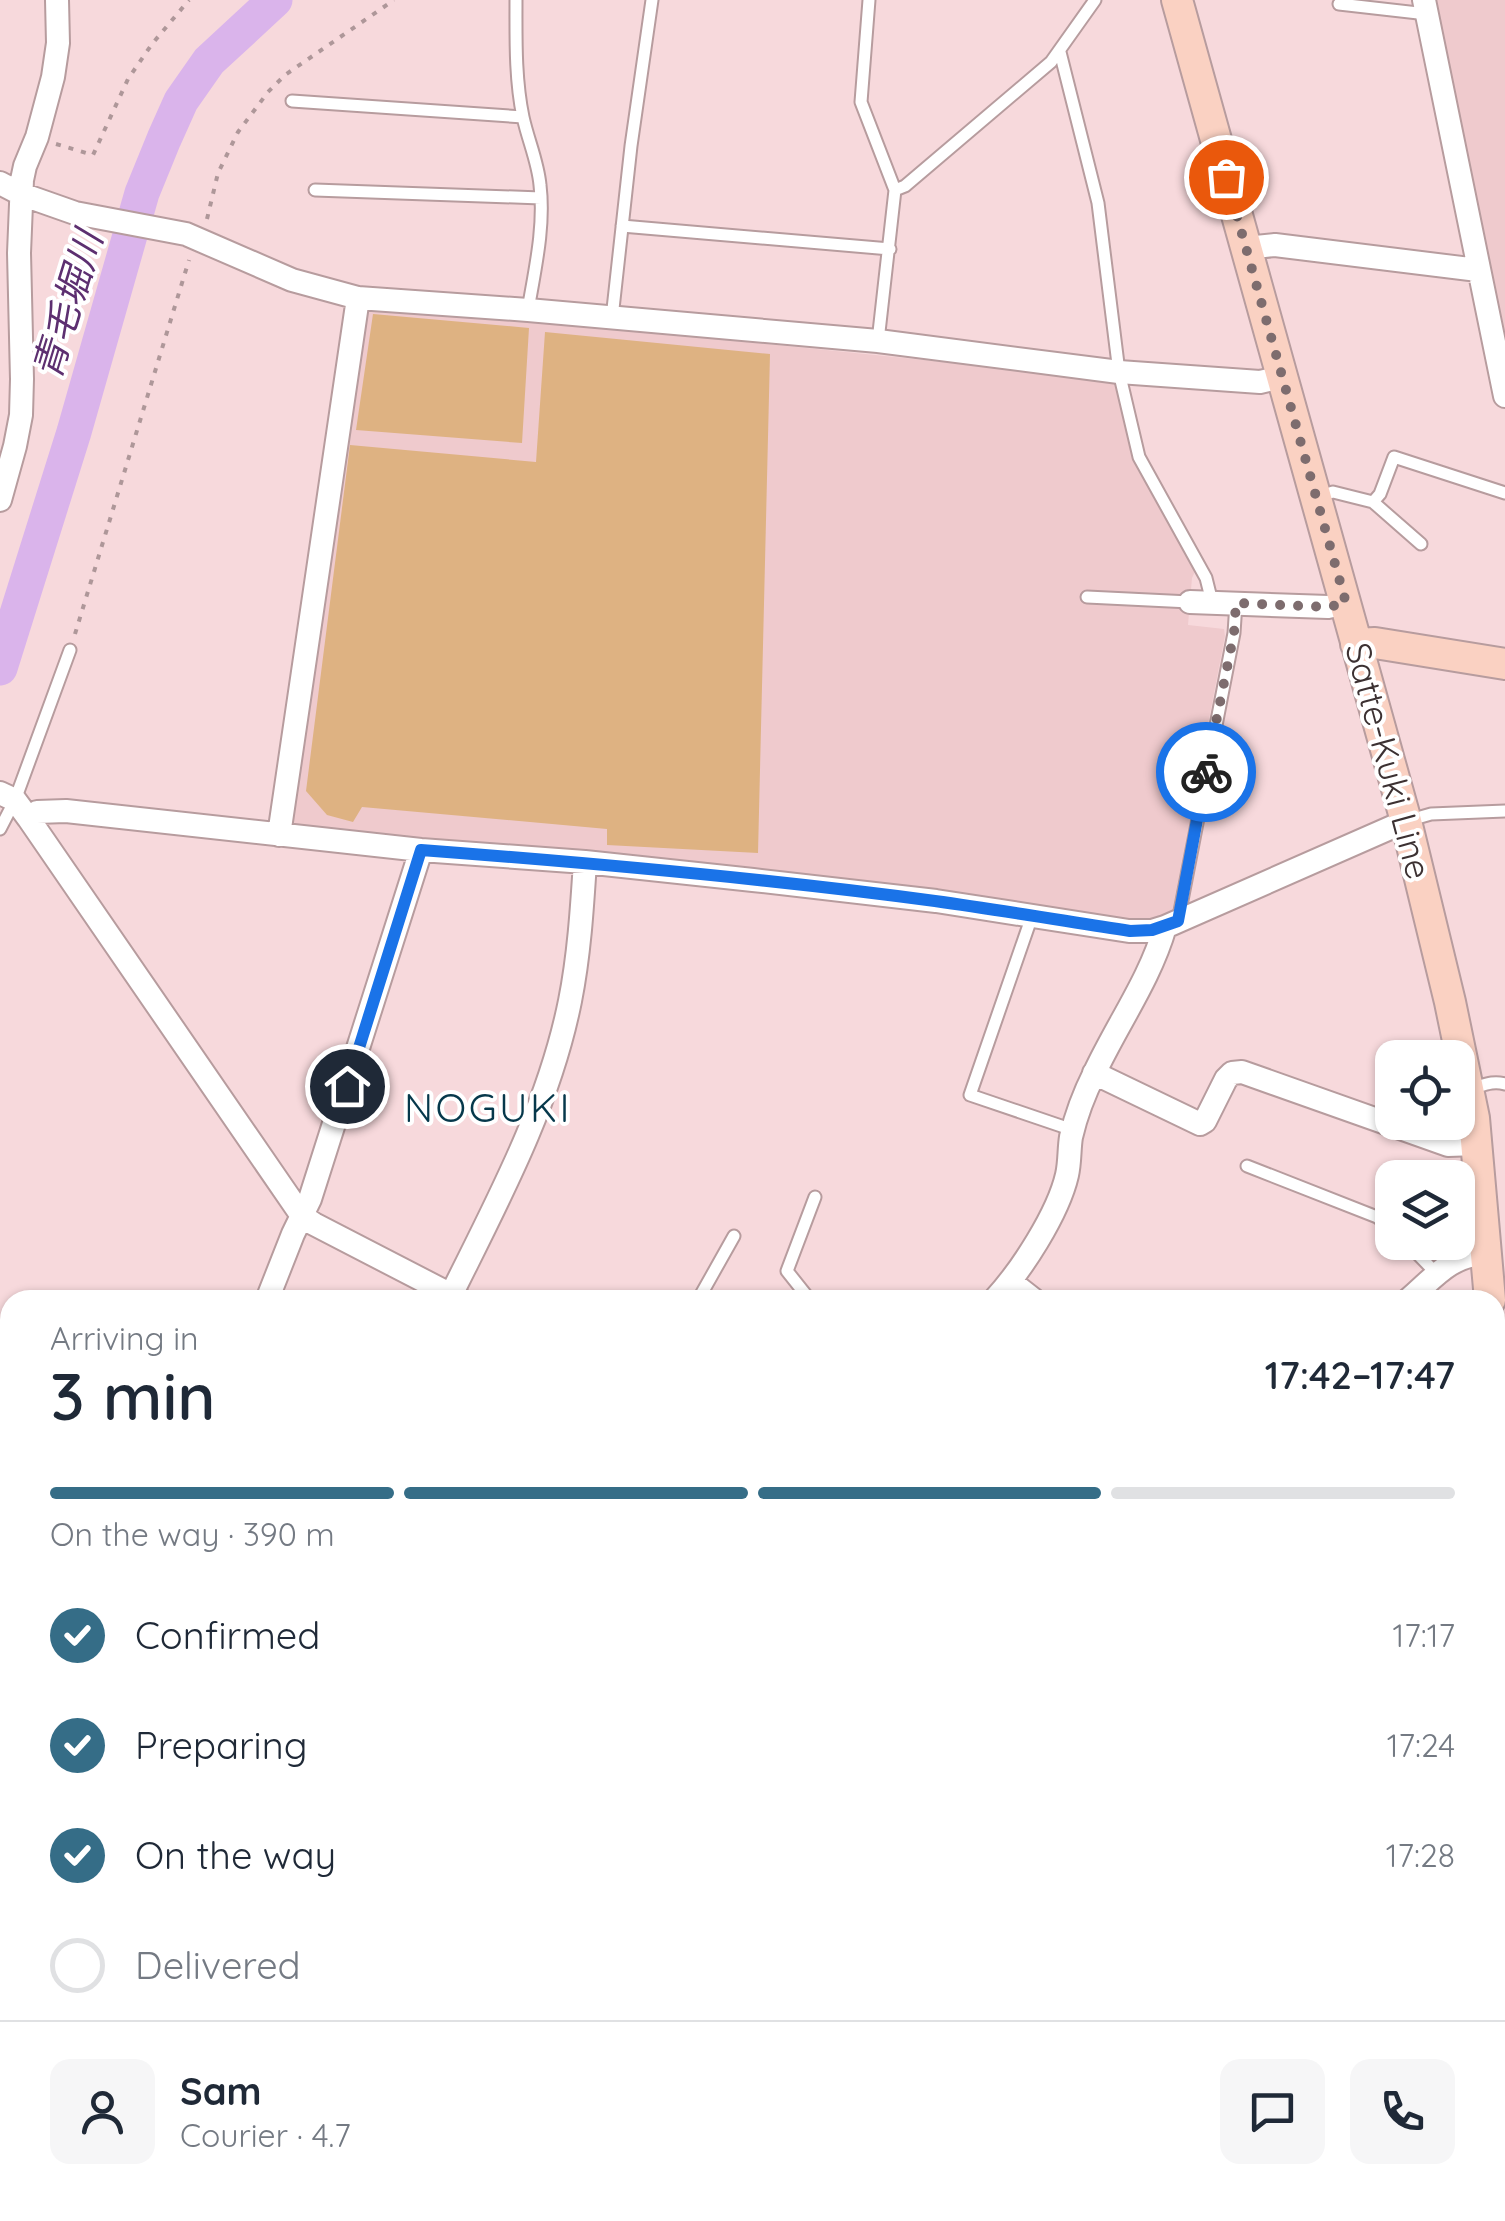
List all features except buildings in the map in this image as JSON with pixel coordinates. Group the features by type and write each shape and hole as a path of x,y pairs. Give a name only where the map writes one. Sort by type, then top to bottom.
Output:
{"main road":[{"name":"Satte-Kuki Line","path":"1177,0 1406,822 1458,1040"},
{"path":"1356,644 1375,643 1505,664"},
{"name":"Satte-Kuki Line","path":"1475,1132 1491,1290"}],"street":[{"path":"0,500 16,446 22,379 10,293 10,188 37,138 53,77 58,43 57,0"},
{"path":"1425,7 1505,396"},
{"path":"10,188 75,213 358,298 878,342 1119,372 1260,382 1282,378"},
{"path":"1246,248 1274,245 1478,270"},
{"path":"279,835 358,298"},
{"path":"1201,602 1328,607 1346,603"},
{"path":"13,802 37,812 66,811 421,850 585,862 917,899 1130,931 1172,924 1406,822"},
{"path":"13,802 302,1216 442,1290"},
{"path":"271,1290 316,1180 421,850"},
{"path":"459,1290 540,1106 570,1002 585,862"},
{"path":"1003,1290 1034,1246 1057,1201 1067,1175 1073,1130 1094,1072 1172,924"},
{"path":"1094,1072 1200,1124 1226,1080 1232,1073 1242,1072 1448,1145 1477,1144"},
{"path":"1419,1290 1464,1256 1486,1253"},
{"path":"1010,1282 1021,1290"}],"lane":[{"path":"516,0 524,117 540,198 536,264 528,310"},
{"path":"612,318 652,0"},
{"path":"869,0 861,102 894,190 878,342"},
{"path":"894,190 905,186 1051,62 1095,0"},
{"path":"1339,4 1425,7"},
{"path":"1060,52 1098,203 1119,372 1138,457 1206,578 1201,602 1087,597"},
{"path":"292,101 524,117"},
{"path":"314,190 540,198"},
{"path":"622,226 890,249"},
{"path":"1373,502 1394,457 1505,493"},
{"path":"1316,496 1337,492 1373,502 1421,544"},
{"path":"1172,924 1234,633 1236,603"},
{"path":"0,829 70,650"},
{"path":"1406,822 1431,814 1505,810"},
{"path":"1032,916 970,1095 1073,1130"},
{"path":"1475,1088 1490,1082 1505,1084"},
{"path":"1247,1166 1375,1217"},
{"path":"802,1290 787,1271 815,1197"},
{"path":"704,1290 734,1236"},
{"path":"1423,1260 1437,1274"}],"path":[{"path":"37,138 93,155 128,79 188,0"},
{"path":"70,650 188,246"}],"shaded area":[{"path":"1433,0 1505,0 1505,339"},
{"path":"366,306 1112,379 1117,384 1139,471 1196,569 1188,625 1224,629 1225,636 1171,917 1134,925 580,855 292,825"},
{"path":"373,314 529,328 522,443 356,430"},
{"path":"545,332 770,354 758,853 607,845 607,829 362,807 353,822 327,815 306,791 350,445 536,462"}],"waterway":[{"name":"青毛堀川","path":"0,668 74,432 142,193 164,139 181,101 209,61 275,0"}],"way so far":[{"path":"1206,772 1234,633 1236,603 1335,607 1346,603 1226,177"}],"district":[{"name":"NOGUKI","path":"488,1108"}],"route":[{"path":"347,1086 421,850 752,880 936,901 1130,931 1152,930 1178,921 1206,772"}]}
